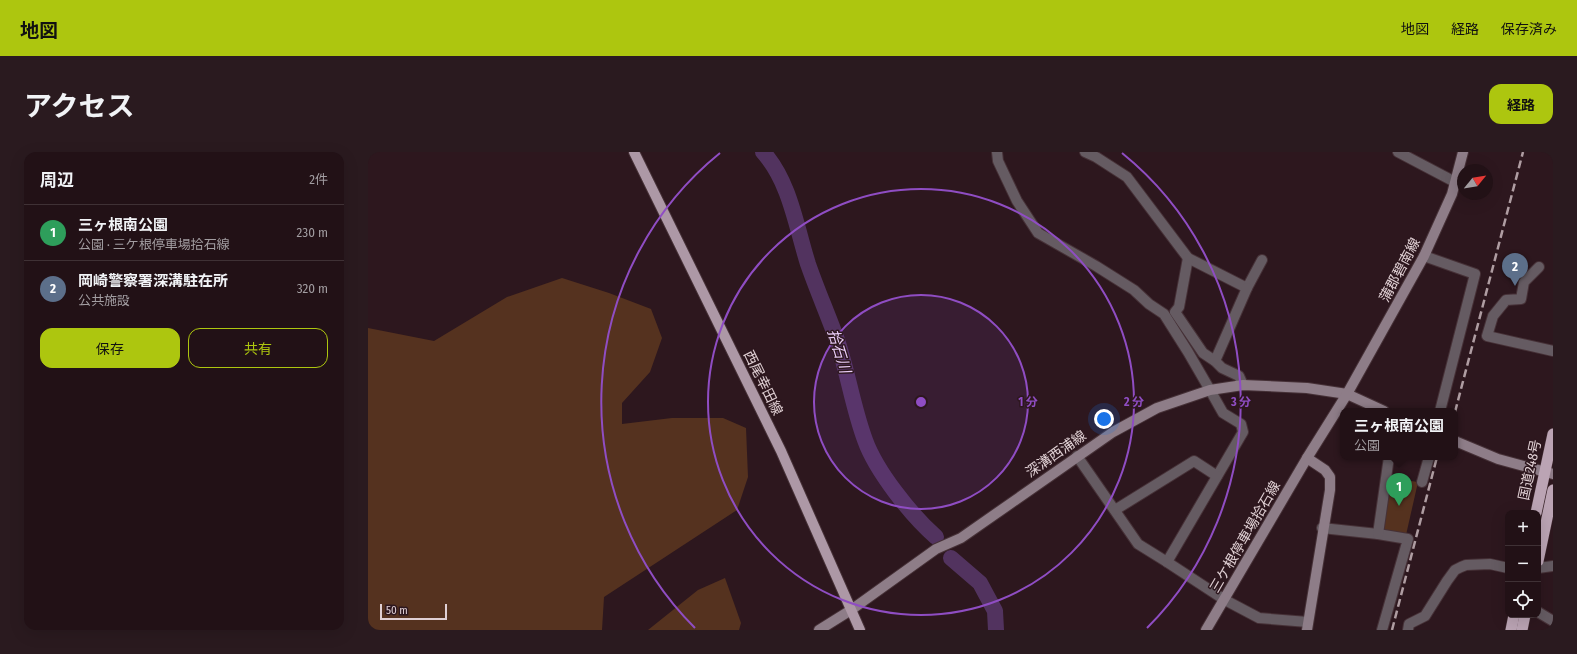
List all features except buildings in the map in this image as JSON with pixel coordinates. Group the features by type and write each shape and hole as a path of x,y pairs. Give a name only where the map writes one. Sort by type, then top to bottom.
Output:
{"highway":[{"name":"国道248号","path":"1537,510 1548,473 1553,434"},
{"name":"国道248号","path":"1541,547 1553,490"},
{"path":"1511,630 1513,618"},
{"path":"1522,630 1524,618"}],"main road":[{"name":"西尾幸田線","path":"634,152 781,451 860,630"},
{"name":"蒲郡碧南線","path":"1347,394 1424,256 1452,194 1463,152"},
{"name":"深溝西浦線","path":"819,630 851,610 936,549 961,538 1077,456 1114,432 1157,408 1210,390 1243,385 1307,388 1347,394 1377,408"},
{"name":"三ケ根停車場拾石線","path":"1206,630 1307,458 1347,394"},
{"path":"1458,442 1498,459 1548,473"},
{"path":"1307,458 1325,470 1330,477 1330,490 1322,528 1308,626"}],"street":[{"path":"996,152 998,161 1017,201 1038,233 1134,290 1149,304 1164,314 1223,413 1241,424 1243,432 1167,562"},
{"path":"1085,152 1096,157 1127,177 1188,258 1247,288"},
{"path":"1398,152 1455,182"},
{"path":"1424,256 1475,274 1441,408"},
{"path":"1164,314 1175,312 1179,307 1188,258"},
{"path":"1215,361 1247,288 1262,260"},
{"path":"1539,267 1524,282 1520,298 1506,300 1493,316 1488,336 1553,351"},
{"path":"1175,312 1203,353 1222,368 1239,376 1243,385"},
{"path":"1077,456 1138,544 1225,600 1259,618 1308,626"},
{"path":"1378,534 1389,460"},
{"path":"1422,482 1428,460"},
{"path":"1115,510 1194,461 1218,476"},
{"path":"1322,528 1408,539 1382,630"},
{"path":"1408,630 1409,624 1425,616 1455,570 1466,565 1490,564 1505,567"},
{"path":"1541,568 1553,566"},
{"path":"1541,614 1553,621"}],"shaded area":[{"path":"562,278 609,293 651,309 662,338 650,372 622,403 622,424 672,418 723,418 746,428 748,477 737,510 604,597 602,630 368,630 368,328 434,341 507,297"},
{"path":"1391,478 1418,482 1406,535 1381,530"},
{"path":"725,578 741,623 739,630 648,630 698,590"}],"waterway":[{"name":"拾石川","path":"763,152 780,177 791,205 808,264 837,340 857,416 870,452 886,479 905,505 936,537"},
{"name":"拾石川","path":"951,558 980,583 995,611 996,630"}],"railway":[{"path":"1456,408 1523,152"},
{"path":"1392,630 1436,460"}],"place":[{"name":"岡崎警察署深溝駐在所","path":"1515,286"},
{"name":"三ヶ根南公園","path":"1399,506"}]}
